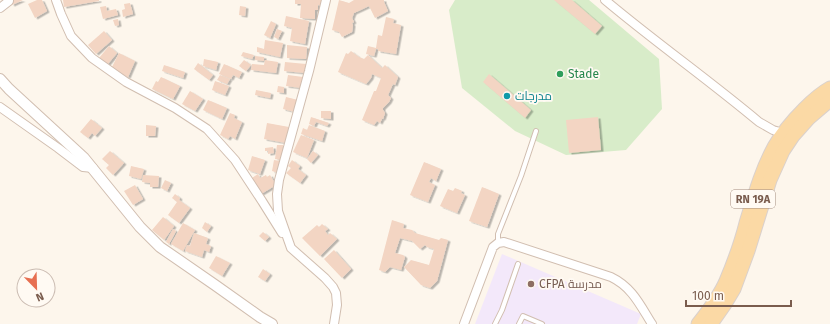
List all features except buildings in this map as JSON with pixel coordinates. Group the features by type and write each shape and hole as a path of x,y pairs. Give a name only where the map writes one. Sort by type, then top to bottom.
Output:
{"main road":[{"name":"RN 19A","path":"698,324 715,301 726,282 744,231 757,187 766,162 774,146 797,116 812,101 830,88"},
{"name":"RN 19A","path":"711,324 725,304 736,283 748,251 770,180 783,151 793,136 809,118 830,100"}],"street":[{"path":"0,8 9,0"},
{"path":"56,0 71,36 92,58 126,82 175,108 207,129 235,160 291,248 333,287 336,293 337,305 334,324"},
{"path":"291,248 278,211 279,180 326,0"},
{"path":"605,0 759,122 773,130 783,133"},
{"path":"0,79 84,158 140,227 160,247 272,324"},
{"path":"0,107 83,167 93,168"},
{"path":"464,324 493,247 504,242 611,276 620,281 629,289 652,324"}],"lane":[{"path":"498,244 498,234 521,176 536,131"},
{"path":"495,324 502,310 518,264"},
{"path":"519,324 523,316 542,324"}],"shaded area":[{"name":"CFPA مدرسة","path":"502,254 641,314 637,324 475,324"}],"green space":[{"name":"Stade","path":"455,0 589,0 659,59 662,109 626,150 566,155 515,131 462,88 449,10"}],"place":[{"name":"Stade","path":"560,74"},
{"name":"مدرجات","path":"507,96"},
{"name":"CFPA مدرسة","path":"531,284"}]}
